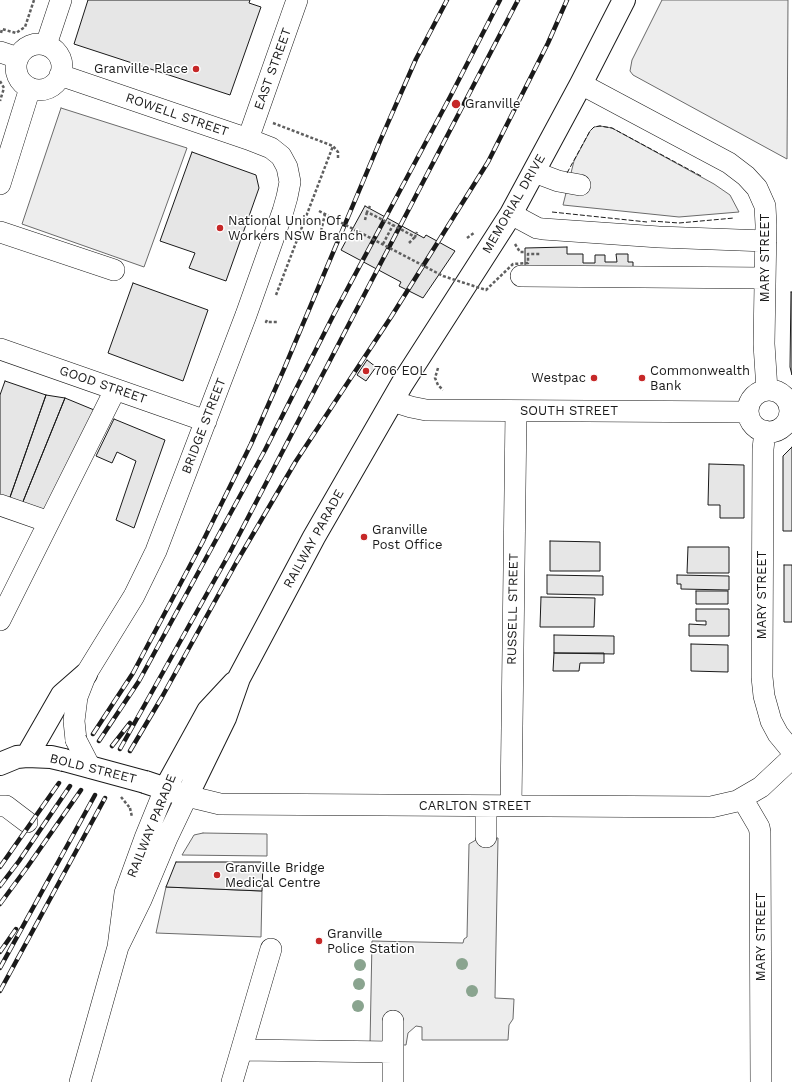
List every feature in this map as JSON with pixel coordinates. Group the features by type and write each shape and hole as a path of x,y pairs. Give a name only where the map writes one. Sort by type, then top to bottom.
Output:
{"main road":[{"name":"MEMORIAL DRIVE","path":"392,400 510,214 581,84 624,0"},
{"name":"RAILWAY PARADE","path":"187,796 225,718 239,678 314,537 392,400"},
{"path":"11,757 62,695 86,674"},
{"name":"RAILWAY PARADE","path":"155,786 208,711 239,678"},
{"name":"BOLD STREET","path":"11,757 51,757 155,786"},
{"name":"CARLTON STREET","path":"155,786 187,796"}],"street":[{"path":"46,45 61,0"},
{"name":"EAST STREET","path":"248,139 297,0"},
{"path":"32,45 46,45 52,48 61,60 62,68 60,75 56,82 51,86 37,90 30,88 19,78 16,64 9,55 22,52 32,45"},
{"name":"ROWELL STREET","path":"60,75 271,148 281,156 287,167"},
{"name":"MARY STREET","path":"581,84 718,157 746,176 757,188 765,206 766,241 764,344 767,390"},
{"path":"0,184 30,88"},
{"name":"BRIDGE STREET","path":"90,767 76,740 74,725 77,697 86,674 147,572 156,551 246,315 288,197 290,182 287,167"},
{"path":"534,172 558,181 580,185"},
{"path":"510,214 543,230 659,237 766,241"},
{"path":"0,232 114,270"},
{"path":"521,276 765,278"},
{"name":"GOOD STREET","path":"0,349 206,421"},
{"path":"0,620 115,390"},
{"path":"767,390 773,390 783,395 791,412 788,419 779,429 772,432 759,429 753,425 748,412 750,402 753,397 757,393 767,390"},
{"name":"SOUTH STREET","path":"392,400 411,407 426,410 748,412"},
{"name":"RUSSELL STREET","path":"511,806 516,411"},
{"name":"MARY STREET","path":"765,431 763,449 762,677 764,696 771,721 778,734 792,751"},
{"path":"0,505 49,522"},
{"name":"CARLTON STREET","path":"187,796 220,804 711,807 737,801 761,787 792,758"},
{"name":"RAILWAY PARADE","path":"80,1082 118,947 126,893 145,838 155,786"},
{"name":"RAILWAY PARADE","path":"118,947 141,900 166,838 187,796"},
{"name":"MARY STREET","path":"742,798 759,827 760,832 760,1082"},
{"path":"0,806 6,806 27,822"},
{"path":"486,806 486,837"},
{"path":"232,1082 271,949"},
{"path":"393,1021 393,1082"},
{"path":"242,1050 393,1052"}],"path":[{"path":"0,36 2,29 16,34 25,27 34,0"},
{"path":"0,81 4,88 0,101"},
{"path":"256,117 333,146 338,152 338,159"},
{"path":"274,300 333,146"},
{"path":"311,203 314,208"},
{"path":"365,220 370,206"},
{"path":"319,210 443,276 486,290 513,264 528,264 528,254 540,254"},
{"path":"367,212 414,237"},
{"path":"320,231 325,214"},
{"path":"383,244 393,225"},
{"path":"409,243 418,232"},
{"path":"515,244 520,252 525,252"},
{"path":"269,315 266,322 278,322"},
{"path":"438,367 435,378 438,385 448,392"}],"shaded area":[{"path":"662,0 788,0 787,159 633,75 630,71 632,60"},
{"path":"61,108 187,148 144,267 22,224"},
{"path":"600,126 612,128 714,184 730,195 739,212 679,217 563,205 574,161 590,131 594,127"},
{"path":"203,833 267,834 267,856 182,855 194,835"},
{"path":"481,837 498,838 495,998 514,999 513,1019 509,1025 508,1040 422,1040 422,1027 416,1026 408,1033 406,1045 370,1044 372,941 463,943 464,939 467,937 469,844"},
{"path":"166,887 262,891 261,937 156,933"}],"building":[{"name":"Granville Place","path":"88,0 250,0 249,3 261,7 230,95 74,44"},
{"path":"192,152 256,175 259,188 226,281 189,268 195,253 160,241"},
{"path":"365,206 424,238 426,235 455,251 423,298 399,286 401,282 341,250"},
{"path":"567,247 567,254 583,254 583,263 595,263 595,255 605,255 605,262 617,262 616,254 628,254 628,262 633,262 633,267 525,268 525,248"},
{"path":"133,283 208,310 183,381 108,353"},
{"path":"792,292 792,375 790,367"},
{"name":"706 EOL","path":"367,360 376,367 366,381 357,375"},
{"path":"5,381 46,395 9,500 0,496 0,395"},
{"path":"46,395 65,398 22,504 9,500"},
{"path":"65,398 99,412 49,513 22,504"},
{"path":"114,419 165,440 134,528 116,520 136,461 117,452 112,463 96,456"},
{"path":"792,447 792,531 783,531 783,456"},
{"path":"709,464 744,465 744,518 720,518 720,505 708,505"},
{"path":"550,541 600,542 600,571 550,571"},
{"path":"688,547 729,547 729,573 687,573"},
{"path":"784,565 792,565 792,622 784,622"},
{"path":"547,575 603,576 603,595 547,594"},
{"path":"677,575 729,576 729,590 681,589 681,584 677,584"},
{"path":"696,591 728,591 728,604 696,604"},
{"path":"541,597 595,598 594,627 540,627"},
{"path":"696,609 729,609 729,636 689,636 689,624 706,625 706,621 696,621"},
{"path":"554,635 614,636 614,654 554,653"},
{"path":"691,644 728,645 728,672 691,671"},
{"path":"554,653 604,653 604,663 580,663 579,671 553,671"},
{"name":"Granville Bridge Medical Centre","path":"176,862 263,862 262,891 166,887"}],"railway":[{"path":"93,734 133,673 202,543 251,444 416,59 447,0"},
{"path":"99,741 139,681 265,450 334,314 500,0"},
{"path":"120,749 228,556 518,0"},
{"path":"130,751 162,697 236,563 296,461 391,317 488,162 548,43 567,0"},
{"path":"112,746 130,723"},
{"path":"0,867 59,783"},
{"path":"0,886 19,861 70,786"},
{"path":"0,904 81,790"},
{"path":"0,968 95,795"},
{"path":"0,991 105,798"},
{"path":"0,952 16,929"}],"fence":[{"path":"567,173 590,131 594,127 600,126 612,128 701,176"},
{"path":"552,212 647,222"},
{"path":"651,221 679,223 734,218"}],"place":[{"name":"Granville Place","path":"196,69"},
{"name":"Granville","path":"456,104"},
{"name":"National Union Of Workers NSW Branch","path":"220,228"},
{"name":"706 EOL","path":"366,371"},
{"name":"Westpac","path":"594,378"},
{"name":"Commonwealth Bank","path":"642,378"},
{"name":"Granville Post Office","path":"364,537"},
{"name":"Granville Bridge Medical Centre","path":"217,875"},
{"name":"Granville Police Station","path":"319,941"}]}
